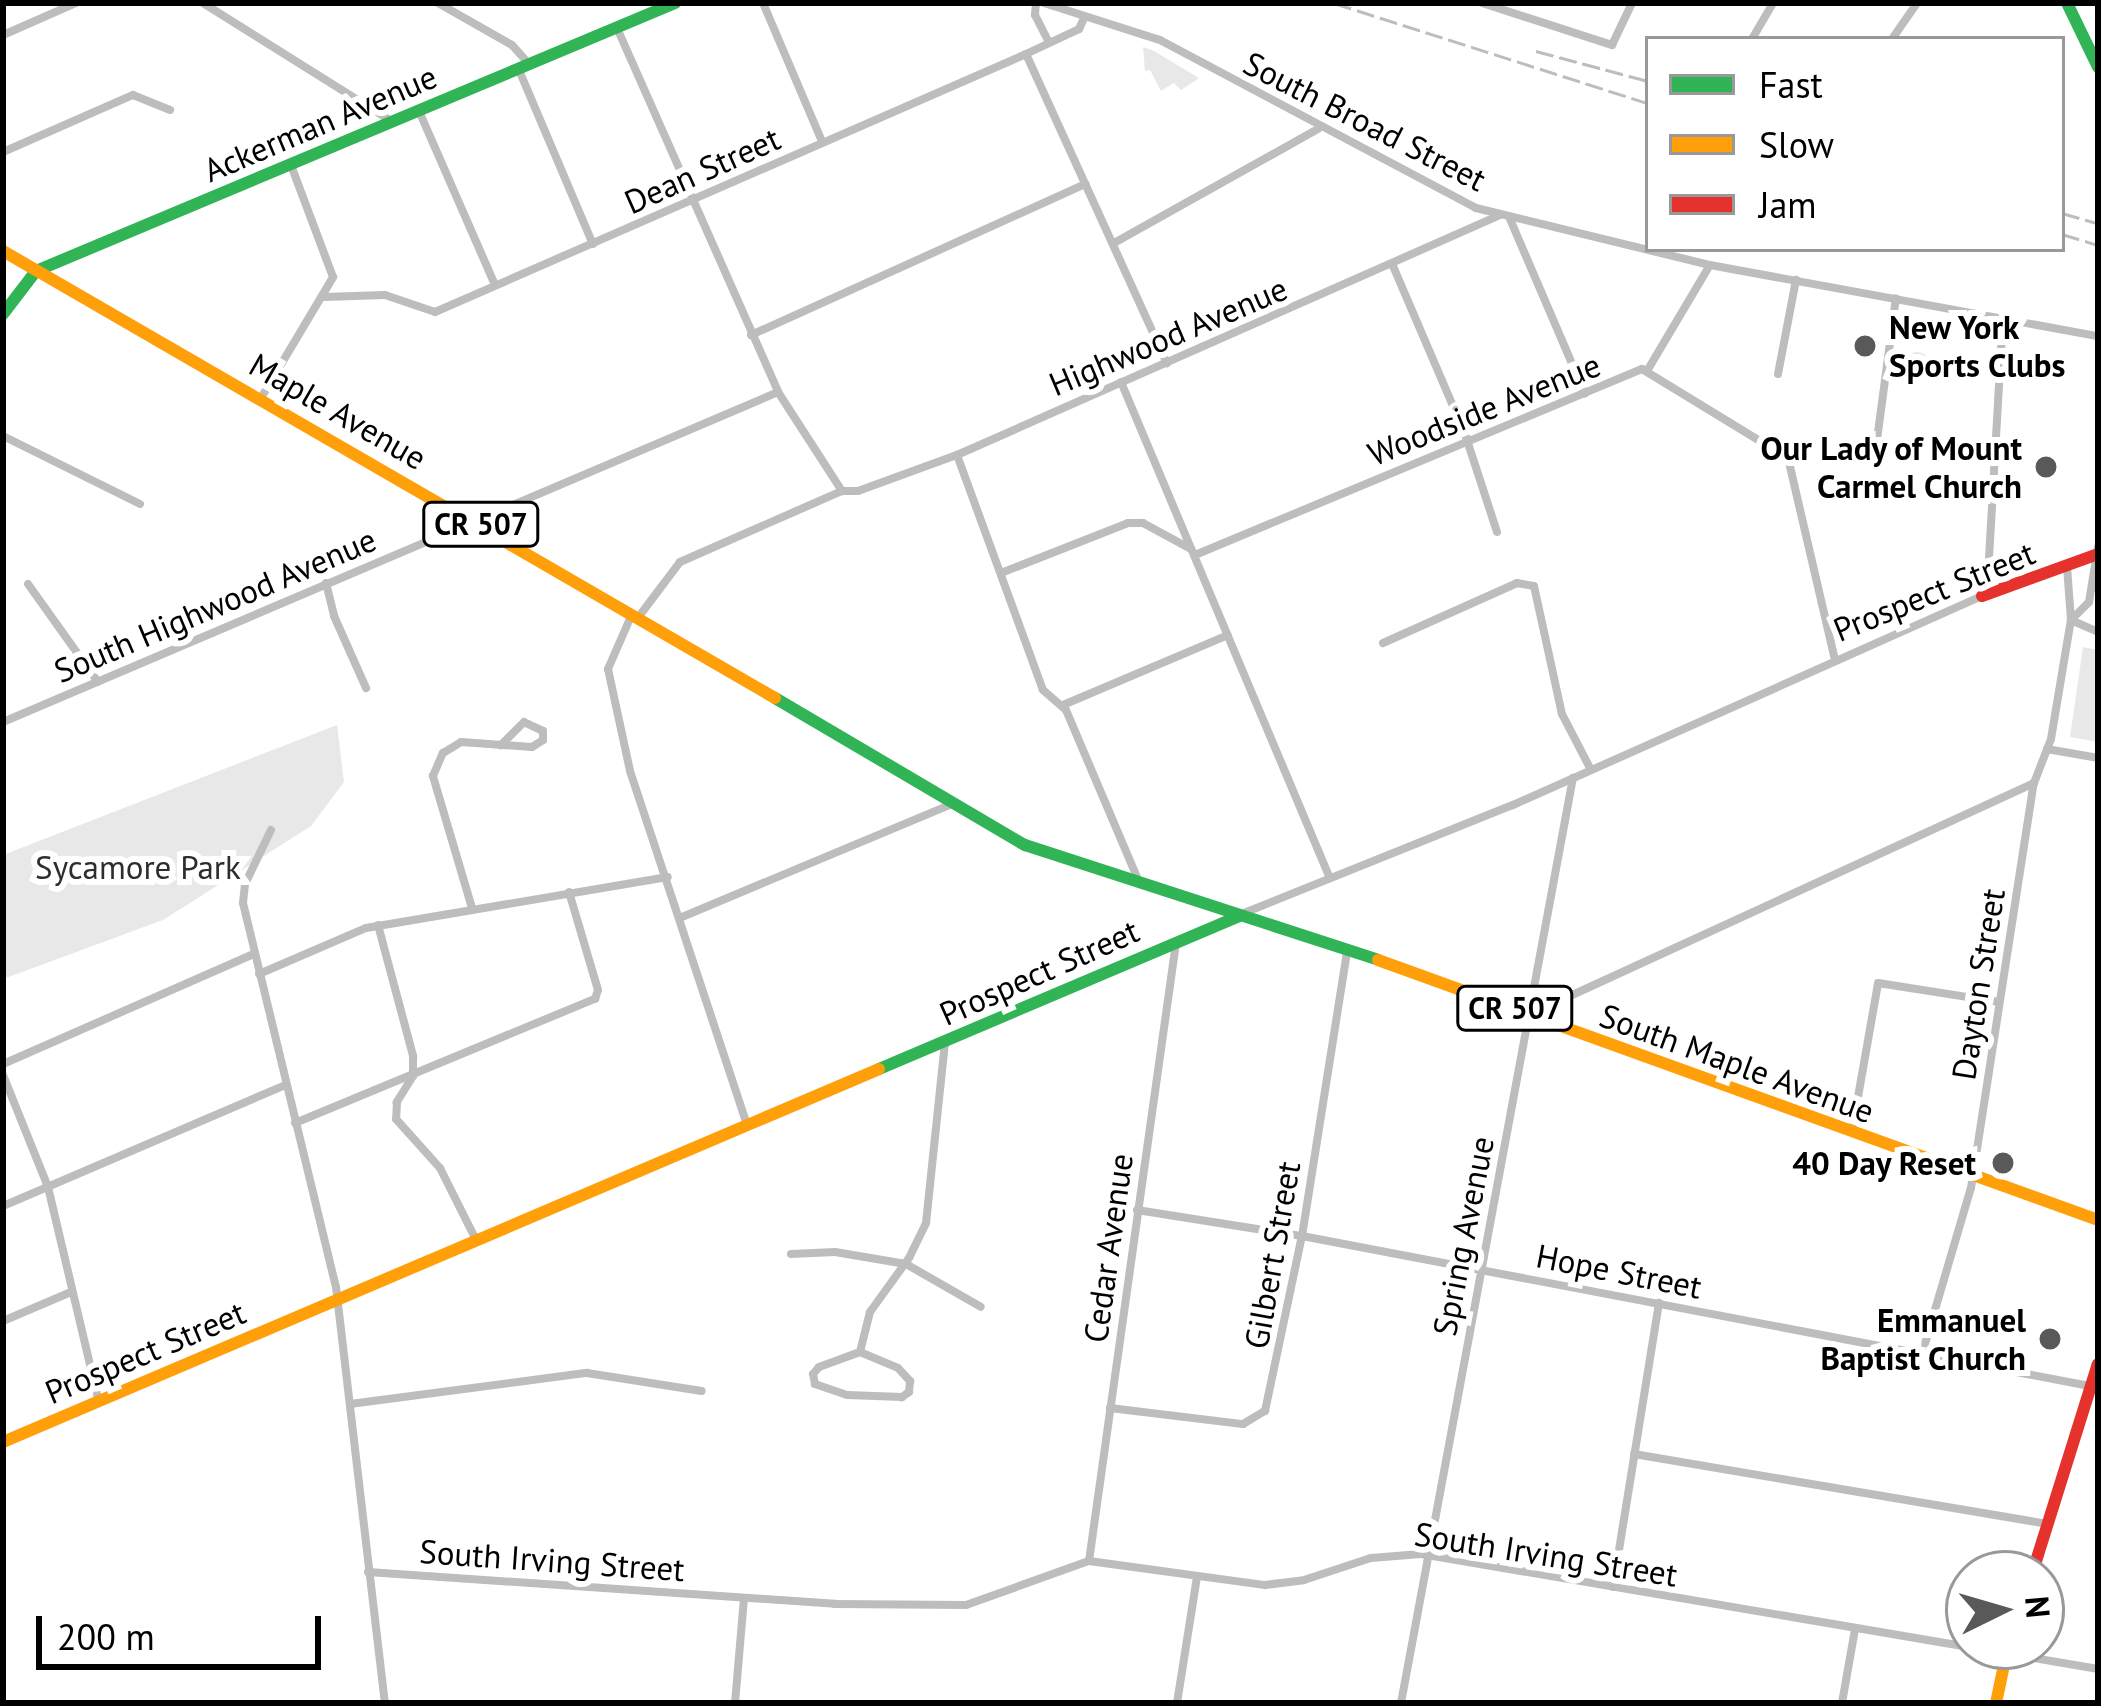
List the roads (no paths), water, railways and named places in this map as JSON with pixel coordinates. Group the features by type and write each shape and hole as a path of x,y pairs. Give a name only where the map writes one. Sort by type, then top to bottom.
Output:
{"main road":[{"path":"2067,3 2098,68"},
{"name":"Ackerman Avenue","path":"3,314 37,271 666,4"},
{"name":"Maple Avenue","path":"3,251 475,520 954,803"},
{"name":"Prospect Street","path":"1984,596 2097,552"},
{"name":"South Maple Avenue","path":"954,803 1025,845 1348,949 1972,1179 2098,1220"},
{"name":"Prospect Street","path":"3,1442 1239,916"},
{"path":"2039,1550 2098,1364"},
{"path":"1996,1703 2003,1670"}],"street":[{"path":"3,35 76,3"},
{"path":"203,3 391,121"},
{"path":"438,3 512,45 593,244"},
{"path":"763,3 822,141"},
{"path":"1040,3 1035,15 1049,42"},
{"name":"South Broad Street","path":"1040,3 1160,40 1441,194 1504,216 1645,250"},
{"path":"1482,3 1612,45 1632,3"},
{"path":"1753,36 1772,3"},
{"path":"1894,36 1917,3"},
{"name":"Dean Street","path":"324,297 385,295 435,312 693,204 822,141 1026,54 1079,29 1085,16"},
{"path":"617,28 778,392 846,491"},
{"path":"1026,54 1167,364"},
{"path":"3,152 133,95 170,110"},
{"path":"418,110 495,286"},
{"path":"1114,242 1319,128"},
{"path":"261,398 334,277 291,165"},
{"path":"751,335 1085,184"},
{"path":"1504,216 1585,394"},
{"name":"Highwood Avenue","path":"747,1126 682,917 630,771 608,669 636,615 680,562 846,491 957,454 1504,216"},
{"name":"South Broad Street","path":"1655,252 2098,336"},
{"path":"1647,371 1710,265"},
{"path":"1393,266 1467,443 1496,532"},
{"path":"1778,374 1796,280"},
{"path":"1875,455 1896,298"},
{"path":"1984,596 2003,319"},
{"name":"Woodside Avenue","path":"1194,553 1647,371 1788,458 1835,660"},
{"path":"1121,382 1329,876"},
{"name":"South Highwood Avenue","path":"3,722 778,392"},
{"path":"3,436 140,504"},
{"path":"957,454 1043,690 1063,705 1138,882"},
{"path":"1001,573 1128,523 1144,523 1194,553"},
{"name":"Dayton Street","path":"2071,620 2089,602 2097,552"},
{"name":"Dayton Street","path":"1922,1354 1972,1179 2034,783 2047,749 2071,620 2067,567"},
{"path":"1383,643 1528,582 1538,591 1562,714 1591,770"},
{"path":"326,583 334,616 366,688"},
{"path":"28,584 98,682"},
{"name":"Prospect Street","path":"1239,916 1573,778 1984,596"},
{"path":"2071,620 2098,610"},
{"path":"2071,620 2098,632"},
{"path":"1063,705 1228,635"},
{"path":"472,908 433,776 438,760 452,746 470,741 501,745 532,747 543,740 543,731 524,722 501,745"},
{"path":"2047,749 2098,758"},
{"name":"Spring Avenue","path":"1401,1703 1573,778"},
{"path":"1532,1014 1550,1001 2034,783"},
{"path":"682,917 954,803"},
{"path":"271,830 243,893 253,954 338,1301 386,1703"},
{"path":"259,974 378,925 668,877"},
{"path":"294,1124 595,999 598,990 569,892"},
{"path":"378,925 413,1056 412,1076 397,1102 398,1127 440,1168 476,1240"},
{"name":"Cedar Avenue","path":"1089,1561 1176,942"},
{"name":"Gilbert Street","path":"1110,1408 1235,1424 1259,1417 1268,1403 1302,1236 1348,949"},
{"path":"3,1064 253,954"},
{"path":"1852,1135 1878,983 1999,1002"},
{"path":"860,1352 870,1312 906,1264 926,1223 945,1042"},
{"path":"3,1075 48,1186 98,1399"},
{"path":"3,1206 285,1085"},
{"name":"Hope Street","path":"1137,1210 1480,1269 2091,1387"},
{"path":"791,1254 835,1252 906,1264 981,1307"},
{"path":"3,1321 71,1292"},
{"path":"1613,1587 1660,1303"},
{"path":"860,1352 898,1368 910,1381 909,1392 902,1397 847,1395 815,1384 813,1374 819,1367 860,1352"},
{"path":"350,1404 587,1373 702,1390"},
{"path":"1634,1454 2047,1524"},
{"name":"South Irving Street","path":"368,1571 744,1598 966,1605 1089,1561 1265,1585 1304,1580 1371,1558 1428,1556 1945,1641"},
{"path":"1177,1703 1196,1577"},
{"path":"735,1703 744,1598"},
{"path":"1842,1703 1855,1629"},
{"name":"South Irving Street","path":"2065,1662 2098,1669"}],"railway":[{"path":"1334,3 1645,102"},
{"path":"1536,51 1645,80"},
{"path":"2065,214 2098,223"},
{"path":"2065,235 2098,245"}],"place":[{"name":"New York Sports Clubs","path":"1865,346"},
{"name":"Our Lady of Mount Carmel Church","path":"2046,467"},
{"name":"40 Day Reset","path":"2003,1163"},
{"name":"Emmanuel Baptist Church","path":"2050,1339"}],"park label":[{"name":"Sycamore Park","path":"138,867"}]}
